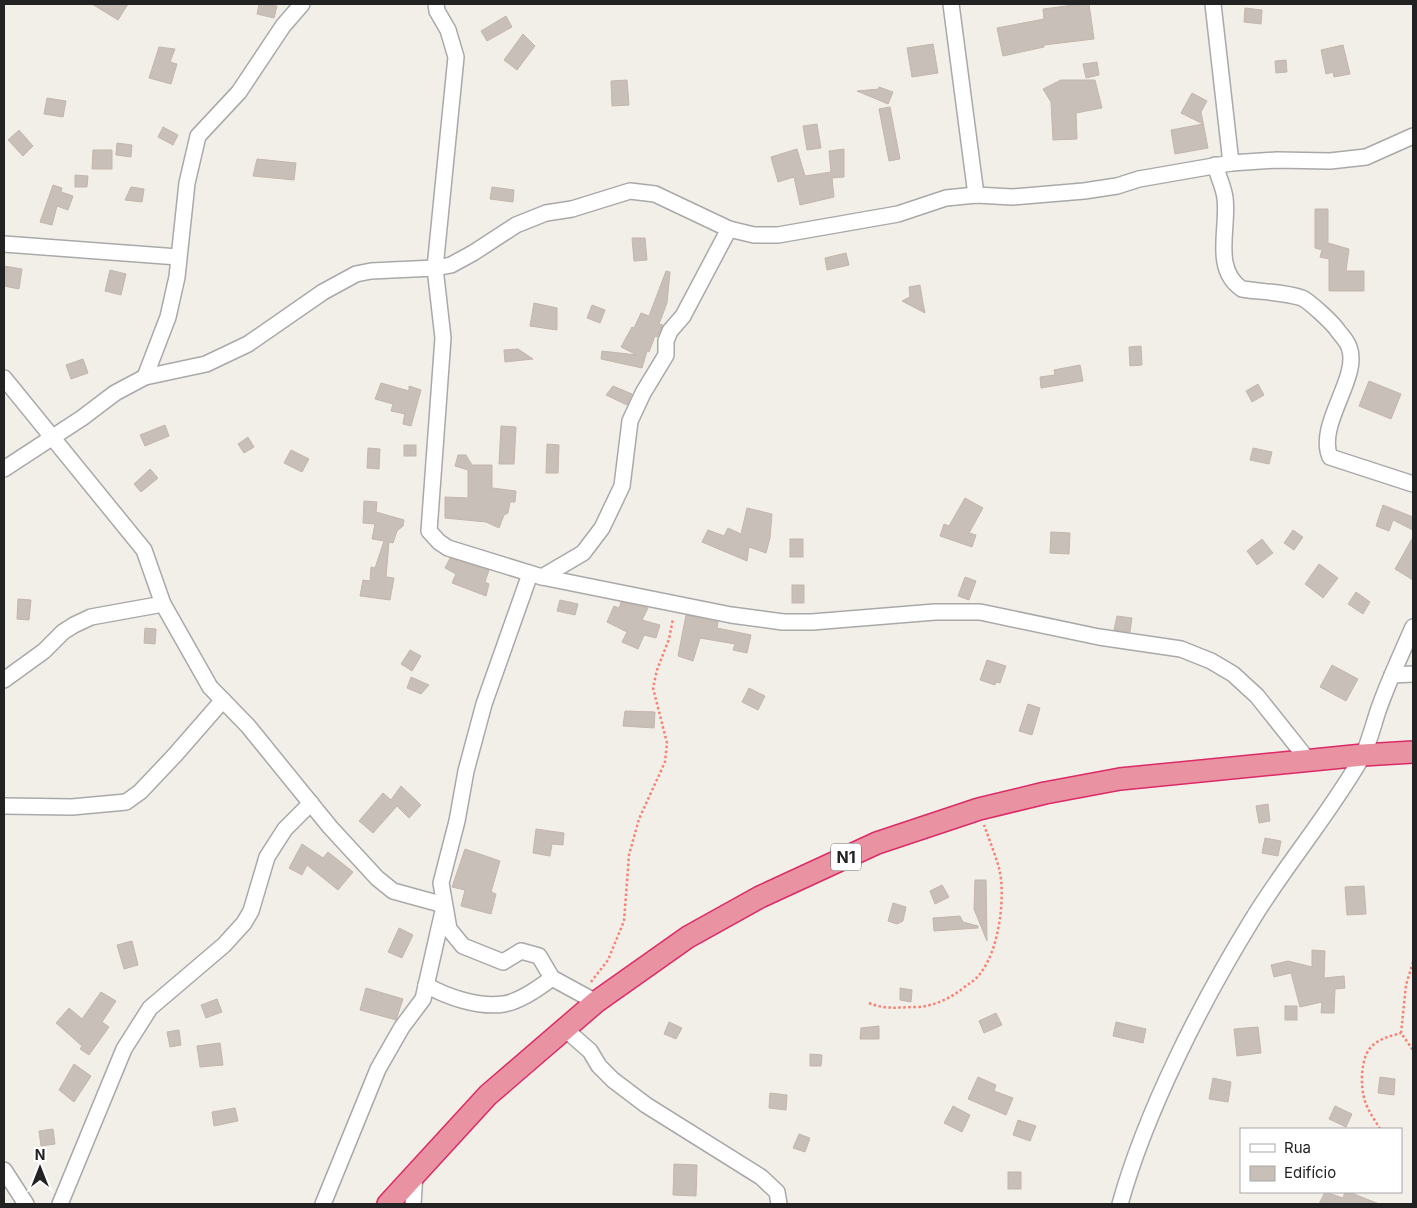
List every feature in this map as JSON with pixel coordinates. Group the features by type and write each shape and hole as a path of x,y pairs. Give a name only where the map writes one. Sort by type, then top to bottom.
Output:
{"highway":[{"name":"N1","path":"388,1204 488,1095 565,1029 589,998 688,937 760,897 877,843 979,809 1045,793 1120,779 1308,760 1413,752"}],"street":[{"path":"145,377 168,317 177,276 188,183 198,136 239,92 283,26 302,4"},
{"path":"436,4 437,11 448,30 456,56 434,268 443,338 430,531 439,542 448,548 536,576 677,604 783,622 812,622 935,612 980,612 1099,637 1181,649 1211,661 1233,674 1251,690 1308,760"},
{"path":"951,4 976,195"},
{"path":"1213,4 1231,163"},
{"path":"4,469 82,418 115,393 145,377 206,364 248,344 323,292 356,274 371,271 434,268 451,265 516,225 546,213 572,208 630,191 655,194 729,229 754,235 778,235 898,214 946,198 976,195 1012,197 1084,192 1231,163 1277,160 1330,161 1366,157 1413,136"},
{"path":"1215,165 1225,198 1223,255 1234,284 1242,289 1304,299 1330,319 1350,347 1349,371 1332,418 1326,448 1330,457 1413,484"},
{"path":"589,998 552,978 539,956 521,951 504,962 463,946 449,929 440,883 484,704 536,576 583,553 602,528 622,486 630,422 643,393 666,355 666,342 670,331 683,316 729,229"},
{"path":"4,244 178,257"},
{"path":"4,378 144,550 163,604 210,687 248,726 311,803 377,878 392,891 444,905"},
{"path":"4,680 44,652 63,632 74,625 98,616 163,604"},
{"path":"1120,1204 1131,1165 1173,1069 1214,984 1252,920 1330,808 1363,755 1392,675 1413,627"},
{"path":"1392,675 1413,674"},
{"path":"4,806 72,806 126,802 140,792 175,755 222,700"},
{"path":"60,1204 124,1049 150,1008 224,945 244,923 251,911 267,857 285,829 311,803"},
{"path":"323,1204 378,1069 402,1028 423,999 444,905"},
{"path":"426,985 440,993 469,1001 503,1004 521,997 552,978"},
{"path":"565,1029 590,1050 600,1066 613,1080 646,1105 761,1177 777,1192 779,1204"},
{"path":"4,1170 26,1204"},
{"path":"413,1204 415,1174"}],"path":[{"path":"589,998 608,960 624,921 629,855 639,819 665,762 667,742 653,688 677,604"},
{"path":"869,1003 894,1008 927,1007 958,992 975,980 983,970 993,949 1002,897 999,869 979,809"},
{"path":"1413,962 1406,985 1401,1033 1413,1050"},
{"path":"1379,1128 1366,1102 1362,1085 1364,1061 1370,1046 1382,1038 1401,1033"}],"building":[{"path":"92,4 128,4 118,20"},
{"path":"259,4 277,6 274,18 257,14"},
{"path":"1089,4 1094,39 1044,45 1044,47 1003,56 997,28 1044,19 1043,9"},
{"path":"1245,8 1262,10 1261,24 1244,22"},
{"path":"506,16 512,27 487,41 481,31"},
{"path":"523,34 535,46 517,70 504,60"},
{"path":"933,44 938,73 912,77 907,48"},
{"path":"1343,45 1350,74 1334,77 1333,72 1326,74 1321,50"},
{"path":"159,47 175,49 170,62 177,64 171,84 149,78"},
{"path":"1286,60 1287,72 1276,73 1275,61"},
{"path":"1097,62 1099,75 1086,78 1083,64"},
{"path":"627,80 629,105 612,106 611,81"},
{"path":"1061,80 1095,80 1102,108 1076,113 1077,139 1053,140 1051,102 1043,89"},
{"path":"879,87 893,92 888,104 857,91 879,89"},
{"path":"1192,93 1207,101 1201,112 1208,148 1175,154 1171,130 1203,124 1181,113"},
{"path":"47,98 66,101 63,117 44,114"},
{"path":"890,107 900,159 889,161 879,109"},
{"path":"817,124 821,148 807,150 803,126"},
{"path":"163,127 178,135 173,145 158,137"},
{"path":"19,130 33,146 23,156 8,140"},
{"path":"117,143 132,145 131,157 116,155"},
{"path":"797,149 805,176 831,172 829,151 844,149 844,177 832,178 834,197 800,205 794,177 778,182 771,157"},
{"path":"93,150 112,150 112,169 92,169"},
{"path":"257,159 296,163 294,180 253,176"},
{"path":"75,175 88,176 87,187 75,187"},
{"path":"53,185 62,188 61,192 73,196 68,210 57,206 52,225 40,222"},
{"path":"131,187 144,189 142,202 125,200"},
{"path":"492,187 514,190 513,202 490,199"},
{"path":"1315,209 1328,209 1328,243 1349,249 1346,271 1364,271 1364,291 1329,291 1329,259 1320,257 1322,250 1315,248"},
{"path":"632,238 645,238 647,260 634,261"},
{"path":"846,253 849,265 827,270 825,258"},
{"path":"4,266 22,269 19,289 4,286"},
{"path":"110,270 126,274 121,295 105,291"},
{"path":"666,271 670,272 667,303 659,324 663,325 657,337 655,336 649,352 647,351 642,368 601,359 602,351 637,355 621,347 632,327 634,328 641,313 649,316"},
{"path":"920,285 925,313 902,301 910,297 909,287"},
{"path":"534,303 557,308 557,330 530,326"},
{"path":"592,305 605,310 600,323 587,318"},
{"path":"1141,346 1142,365 1130,366 1129,347"},
{"path":"518,349 533,359 505,362 504,350"},
{"path":"83,359 88,373 71,379 66,365"},
{"path":"1080,365 1083,381 1041,388 1040,377 1055,375 1054,370"},
{"path":"1369,381 1401,394 1391,419 1359,406"},
{"path":"381,383 409,391 409,386 421,390 411,426 403,424 405,414 391,411 393,404 375,399"},
{"path":"1258,384 1264,395 1252,402 1246,391"},
{"path":"613,386 632,394 627,405 606,395"},
{"path":"165,425 169,436 145,446 140,435"},
{"path":"501,426 516,427 514,464 499,464"},
{"path":"248,437 254,447 244,453 238,444"},
{"path":"547,444 559,445 558,473 546,473"},
{"path":"404,445 416,445 416,456 404,456"},
{"path":"368,448 380,449 379,469 367,468"},
{"path":"1253,448 1272,452 1269,464 1250,460"},
{"path":"291,450 309,459 302,472 284,463"},
{"path":"458,455 466,455 472,465 492,465 492,488 516,491 515,502 510,502 508,513 504,515 499,528 486,522 445,518 445,497 468,498 468,470 455,466"},
{"path":"150,469 158,478 141,492 134,484"},
{"path":"965,498 983,508 969,533 976,535 972,547 940,536 944,524 949,526"},
{"path":"364,501 377,502 376,512 404,520 403,526 397,531 393,543 389,542 386,577 394,578 390,600 360,596 363,580 370,581 371,567 375,568 384,541 372,539 375,524 363,523"},
{"path":"1383,505 1413,517 1413,530 1393,520 1389,531 1376,526"},
{"path":"747,508 772,514 770,538 766,553 749,547 747,561 702,542 708,530 724,536 728,528 741,534"},
{"path":"1293,530 1303,537 1294,550 1284,543"},
{"path":"1051,532 1070,533 1069,554 1050,553"},
{"path":"1413,537 1413,580 1395,569"},
{"path":"790,539 803,539 803,557 790,557"},
{"path":"1262,539 1273,553 1257,565 1247,551"},
{"path":"450,558 489,570 485,582 489,584 486,596 452,583 456,574 445,568"},
{"path":"1319,564 1338,578 1323,598 1305,584"},
{"path":"965,577 976,581 969,600 958,596"},
{"path":"792,585 804,585 804,603 792,603"},
{"path":"1356,592 1370,602 1363,614 1348,604"},
{"path":"18,599 31,600 29,620 17,619"},
{"path":"560,600 578,604 575,615 557,611"},
{"path":"621,602 648,608 642,620 660,625 656,638 644,635 638,649 622,642 627,632 607,622 614,606 619,608"},
{"path":"686,615 718,622 717,628 751,635 747,653 733,650 735,644 700,638 693,661 678,656"},
{"path":"1117,616 1132,618 1130,632 1114,630"},
{"path":"145,628 156,629 155,644 144,643"},
{"path":"410,650 421,656 412,671 401,664"},
{"path":"987,660 1006,666 1000,683 996,682 995,685 980,680"},
{"path":"1332,665 1358,679 1346,701 1320,687"},
{"path":"411,677 429,685 421,694 407,688"},
{"path":"749,688 765,696 758,710 742,702"},
{"path":"1028,704 1040,708 1032,735 1019,731"},
{"path":"625,711 655,712 654,728 623,726"},
{"path":"401,786 421,805 409,818 397,806 373,833 359,821 383,793 391,800"},
{"path":"1268,804 1270,821 1259,823 1256,806"},
{"path":"536,829 564,833 563,845 552,844 550,856 533,853"},
{"path":"1265,838 1281,841 1278,856 1262,853"},
{"path":"302,844 323,858 328,852 353,872 338,890 307,865 302,875 289,868"},
{"path":"465,849 500,861 491,892 496,894 491,914 461,906 465,890 452,887"},
{"path":"975,880 986,880 987,941 974,909"},
{"path":"942,885 949,897 935,904 930,891"},
{"path":"1364,886 1366,914 1347,915 1345,887"},
{"path":"893,903 906,907 903,921 897,924 888,921"},
{"path":"960,916 963,922 978,926 978,928 934,931 933,918"},
{"path":"399,928 413,935 402,958 388,952"},
{"path":"132,941 138,965 124,969 117,945"},
{"path":"1312,950 1325,951 1324,978 1344,976 1345,988 1335,989 1334,1013 1321,1013 1322,1002 1300,1007 1291,973 1274,977 1271,965 1288,961 1312,967"},
{"path":"366,988 403,999 396,1020 360,1010"},
{"path":"900,988 912,990 911,1002 900,1000"},
{"path":"101,992 116,1001 102,1022 109,1027 89,1055 80,1049 82,1046 56,1023 69,1008 82,1019"},
{"path":"217,999 222,1012 206,1018 201,1005"},
{"path":"1285,1006 1297,1006 1297,1020 1285,1020"},
{"path":"996,1013 1002,1025 984,1033 979,1021"},
{"path":"669,1022 682,1028 676,1039 664,1034"},
{"path":"1116,1022 1146,1029 1143,1043 1113,1036"},
{"path":"879,1026 879,1039 860,1039 861,1028"},
{"path":"1258,1027 1261,1053 1237,1056 1234,1029"},
{"path":"179,1030 181,1045 170,1047 167,1032"},
{"path":"220,1043 223,1065 200,1067 197,1046"},
{"path":"810,1054 822,1055 821,1066 810,1066"},
{"path":"74,1064 91,1076 74,1102 59,1090"},
{"path":"978,1077 996,1085 994,1091 1013,1098 1006,1115 968,1099"},
{"path":"1380,1077 1395,1079 1394,1095 1378,1093"},
{"path":"1213,1078 1231,1082 1228,1102 1209,1099"},
{"path":"770,1093 787,1095 786,1110 769,1108"},
{"path":"953,1106 970,1115 962,1132 944,1123"},
{"path":"1335,1106 1352,1114 1346,1127 1329,1119"},
{"path":"235,1108 238,1121 214,1126 212,1112"},
{"path":"1018,1120 1036,1126 1030,1141 1013,1135"},
{"path":"53,1129 55,1144 41,1146 39,1131"},
{"path":"799,1134 810,1138 805,1152 793,1148"},
{"path":"674,1164 697,1165 696,1196 673,1195"},
{"path":"1008,1172 1021,1172 1021,1189 1008,1189"},
{"path":"1324,1193 1343,1198 1345,1193 1352,1193 1379,1204 1319,1204"}]}
